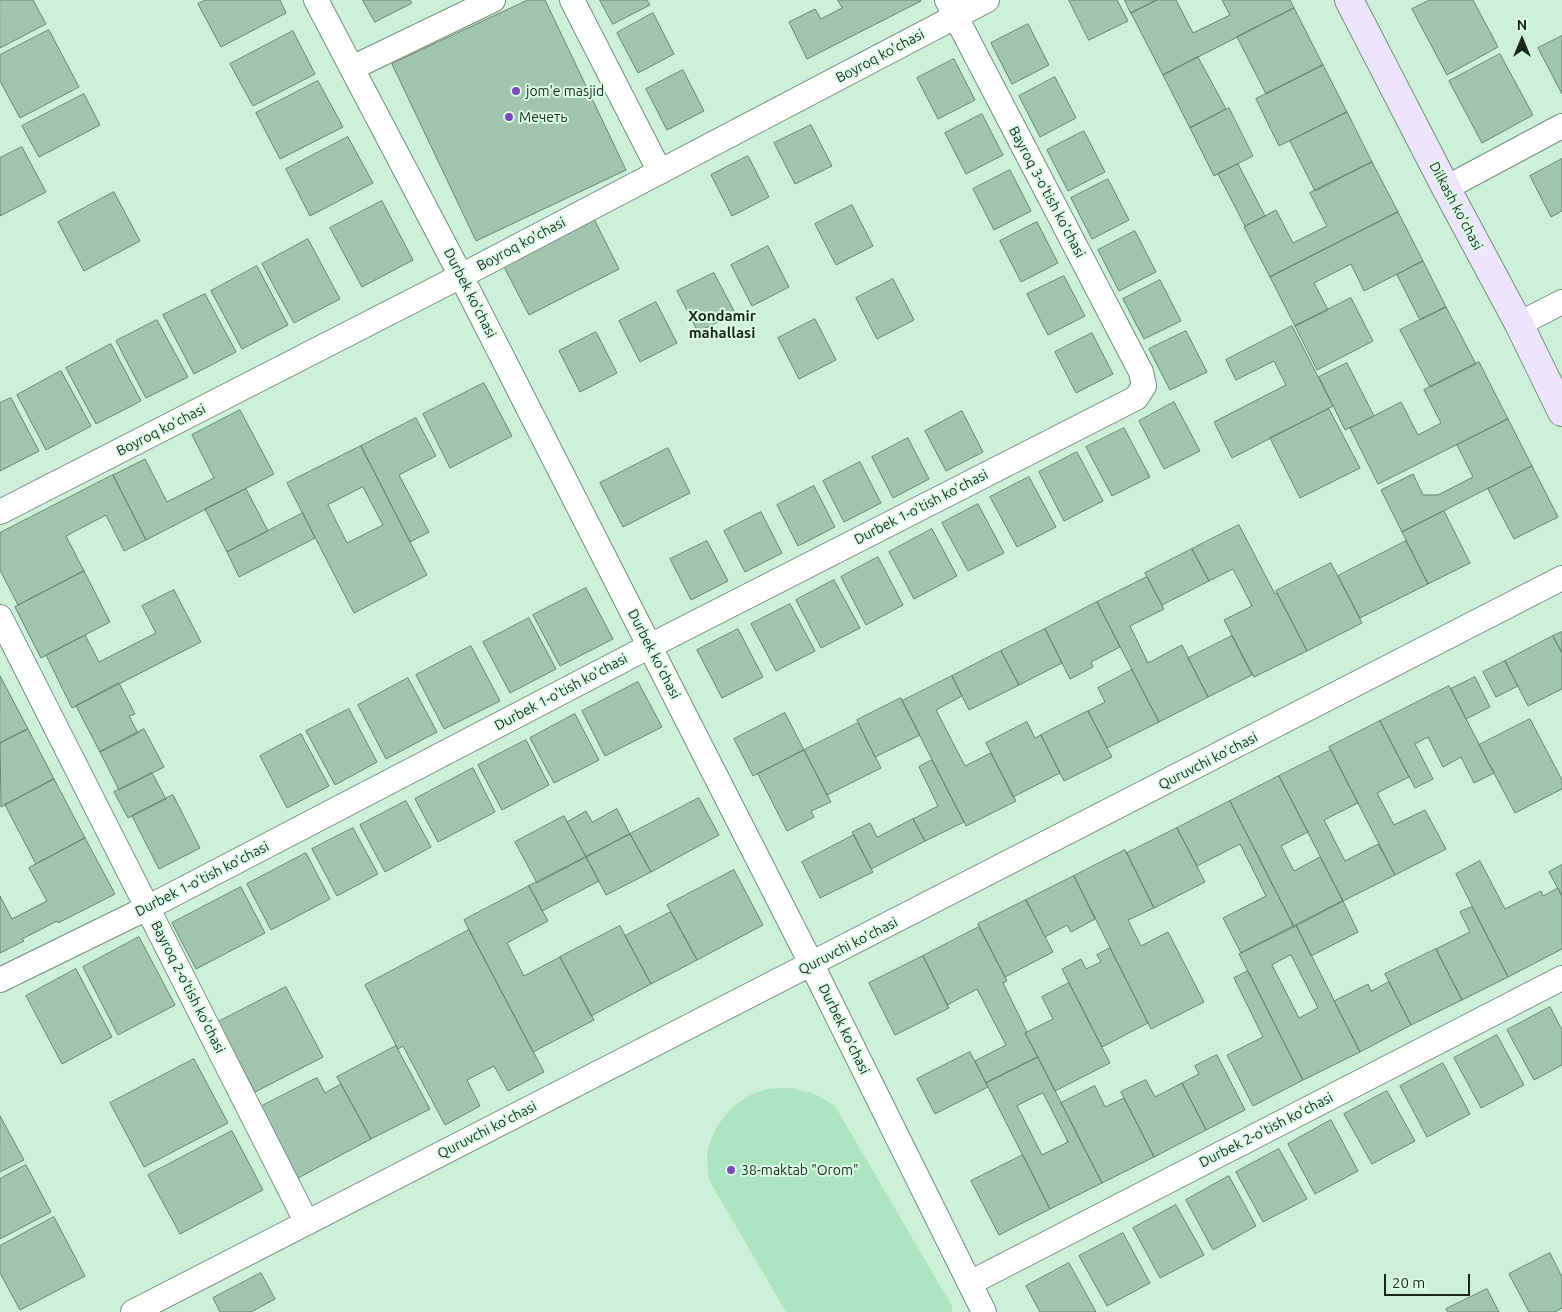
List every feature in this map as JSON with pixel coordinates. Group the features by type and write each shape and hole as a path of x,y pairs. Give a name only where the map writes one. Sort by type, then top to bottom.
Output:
{"street":[{"name":"Durbek ko'chasi","path":"316,0 461,276 650,646 812,965 984,1312"},
{"path":"352,68 493,0"},
{"path":"572,0 660,172"},
{"name":"Boyroq ko'chasi","path":"0,512 660,172 951,8 987,0"},
{"name":"Dilkash ko'chasi","path":"1349,0 1519,324 1562,412"},
{"name":"Bayroq 3-o'tish ko'chasi","path":"951,8 1140,372 1144,386"},
{"path":"1446,188 1562,126"},
{"path":"1519,324 1562,302"},
{"name":"Durbek 1-o'tish ko'chasi","path":"0,980 147,908 650,646 1136,398 1144,386"},
{"name":"Quruvchi ko'chasi","path":"133,1312 812,965 1562,578"},
{"name":"Bayroq 2-o'tish ko'chasi","path":"0,617 307,1223"},
{"name":"Durbek 2-o'tish ko'chasi","path":"970,1283 1562,978"}],"green space":[{"path":"791,1088 815,1094 835,1106 952,1306 952,1312 786,1312 709,1180 707,1157 709,1145 719,1123 736,1105 757,1092 768,1089"}],"building":[{"path":"0,0 33,0 46,24 0,48"},
{"path":"206,0 280,0 286,13 221,47 198,4"},
{"path":"363,0 410,0 412,3 375,22"},
{"name":"Мечеть","path":"528,0 545,0 626,170 476,241 392,64"},
{"path":"600,0 647,0 650,5 613,24"},
{"path":"838,0 921,1 807,59 789,22 815,9 821,19 842,8"},
{"path":"1069,0 1117,0 1128,21 1089,40"},
{"path":"1125,0 1157,0 1131,13"},
{"path":"1157,0 1176,0 1193,33 1230,15 1222,0 1290,0 1294,8 1163,75 1131,13"},
{"path":"1430,0 1473,0 1498,47 1447,75 1412,9"},
{"path":"1294,8 1323,65 1266,94 1237,37"},
{"path":"653,13 674,54 638,73 617,33"},
{"path":"1028,24 1049,65 1012,84 991,43"},
{"path":"49,30 79,87 20,118 0,81 0,55"},
{"path":"293,31 315,74 253,106 230,64"},
{"path":"1562,36 1562,94 1538,48"},
{"path":"1500,54 1533,115 1482,143 1449,81"},
{"path":"1198,57 1226,109 1190,128 1163,75"},
{"path":"954,59 975,100 938,119 917,78"},
{"path":"1323,65 1347,112 1279,146 1256,99"},
{"path":"683,70 704,111 667,130 646,89"},
{"path":"1055,77 1076,118 1040,137 1019,96"},
{"path":"318,81 343,127 280,159 256,113"},
{"path":"84,94 100,125 39,157 22,126"},
{"path":"1229,108 1253,156 1214,176 1190,128"},
{"path":"1347,112 1372,162 1315,191 1290,141"},
{"path":"982,114 1003,155 966,174 945,133"},
{"path":"811,125 832,166 795,184 774,143"},
{"path":"1084,131 1105,172 1068,191 1047,150"},
{"path":"348,137 373,183 310,216 286,169"},
{"path":"22,147 46,192 0,216 0,158"},
{"path":"748,156 769,197 732,216 711,175"},
{"path":"1562,159 1562,211 1551,217 1530,176"},
{"path":"1372,162 1398,212 1270,277 1244,227 1276,210 1293,243 1327,226 1310,193"},
{"path":"1238,164 1265,216 1245,226 1218,174"},
{"path":"1010,170 1031,211 994,230 973,189"},
{"path":"1108,179 1129,220 1092,239 1071,198"},
{"path":"114,192 140,241 84,271 58,222"},
{"path":"382,201 413,260 362,287 330,228"},
{"path":"852,205 873,246 836,265 815,224"},
{"path":"1398,212 1423,261 1364,291 1351,264 1314,283 1328,310 1295,326 1270,277"},
{"path":"592,215 619,269 529,315 501,261"},
{"path":"1037,222 1058,263 1021,282 1000,241"},
{"path":"1135,231 1156,272 1119,291 1098,250"},
{"path":"308,239 340,299 294,323 262,264"},
{"path":"768,246 789,287 752,306 731,265"},
{"path":"1423,261 1446,307 1420,320 1397,275"},
{"path":"257,266 288,325 242,349 211,291"},
{"path":"714,273 735,313 698,332 677,291"},
{"path":"1064,276 1085,316 1048,335 1027,294"},
{"path":"893,279 914,320 877,339 856,298"},
{"path":"1160,280 1181,321 1144,339 1123,299"},
{"path":"205,294 236,352 194,374 163,315"},
{"path":"1351,298 1373,341 1317,370 1295,326"},
{"path":"656,302 677,343 640,362 619,321"},
{"path":"1446,307 1476,364 1430,387 1400,330"},
{"path":"815,319 836,360 799,379 778,338"},
{"path":"157,320 188,377 146,398 116,341"},
{"path":"1292,326 1333,406 1232,458 1214,422 1286,385 1274,361 1236,380 1226,360"},
{"path":"1186,331 1207,372 1170,390 1149,349"},
{"path":"596,332 617,373 580,392 559,351"},
{"path":"1092,333 1113,374 1076,393 1055,352"},
{"path":"111,344 141,401 96,424 66,368"},
{"path":"1479,362 1508,419 1378,484 1350,428 1401,402 1418,435 1441,423 1424,390"},
{"path":"1347,363 1374,416 1345,430 1319,377"},
{"path":"61,371 91,426 46,450 17,395"},
{"path":"484,383 512,436 450,468 423,414"},
{"path":"11,398 39,451 0,471 0,403"},
{"path":"1174,402 1200,451 1164,469 1139,421"},
{"path":"1329,409 1360,468 1300,498 1270,438"},
{"path":"240,410 274,474 146,540 113,475 145,459 167,502 214,478 192,435"},
{"path":"962,411 983,452 946,471 925,431"},
{"path":"416,418 436,456 399,475 429,532 410,542 361,446"},
{"path":"1508,419 1532,466 1402,532 1381,490 1413,474 1423,495 1438,495 1473,477 1457,445"},
{"path":"1124,428 1150,477 1112,496 1086,447"},
{"path":"908,438 929,479 893,498 872,457"},
{"path":"361,446 427,575 354,613 287,483","holes":["363,487 383,525 347,543 328,505"]},
{"path":"668,448 690,493 623,527 600,483"},
{"path":"1077,452 1103,501 1064,521 1039,472"},
{"path":"860,462 881,503 844,522 823,481"},
{"path":"1532,466 1558,517 1514,539 1488,489"},
{"path":"113,475 146,540 124,551 106,515 66,536 84,571 18,605 0,570 0,533"},
{"path":"1029,477 1056,527 1017,547 990,497"},
{"path":"814,486 835,527 798,546 777,505"},
{"path":"246,489 268,531 227,552 205,509"},
{"path":"978,504 1004,553 968,571 942,523"},
{"path":"1444,511 1470,563 1428,584 1402,532"},
{"path":"761,512 782,553 745,572 724,531"},
{"path":"303,513 315,538 239,577 227,552"},
{"path":"1239,525 1307,651 1254,677 1224,620 1252,606 1233,569 1209,581 1192,549"},
{"path":"932,529 957,576 914,599 889,552"},
{"path":"707,541 728,581 691,600 670,559"},
{"path":"1406,541 1428,584 1360,618 1338,576"},
{"path":"1192,549 1209,581 1162,605 1145,573"},
{"path":"878,557 903,605 866,625 841,577"},
{"path":"1331,563 1362,623 1307,651 1276,591"},
{"path":"84,571 110,622 41,658 15,607"},
{"path":"1147,577 1164,609 1130,626 1148,663 1182,645 1208,697 1159,722 1097,602"},
{"path":"834,580 860,628 821,648 796,600"},
{"path":"586,588 613,639 560,666 533,615"},
{"path":"174,590 201,642 72,708 46,655 85,635 99,662 156,633 142,606"},
{"path":"1097,602 1120,647 1091,662 1093,667 1070,679 1045,629"},
{"path":"790,604 815,651 776,671 751,624"},
{"path":"529,618 556,669 510,693 483,642"},
{"path":"738,629 763,677 722,698 697,650"},
{"path":"1045,629 1062,663 1019,685 1001,651"},
{"path":"1562,632 1562,653 1553,636"},
{"path":"1232,636 1252,675 1208,697 1188,658"},
{"path":"1553,636 1562,653 1562,689 1528,706 1505,661"},
{"path":"471,646 500,701 444,729 416,675"},
{"path":"1001,651 1019,685 969,710 952,676"},
{"path":"1505,661 1518,686 1496,697 1483,672"},
{"path":"1132,670 1159,722 1107,748 1088,711 1105,702 1098,688"},
{"path":"0,676 28,729 0,743"},
{"path":"952,676 962,696 936,710 965,766 991,753 1016,801 966,826 902,701"},
{"path":"1475,677 1490,707 1466,719 1451,689"},
{"path":"408,678 437,732 386,759 358,705"},
{"path":"638,682 662,727 605,756 582,711"},
{"path":"119,683 135,714 129,716 138,733 100,752 76,706"},
{"path":"1449,686 1494,773 1474,783 1461,757 1443,767 1428,737 1415,744 1433,779 1415,788 1380,721"},
{"path":"901,698 920,735 875,757 857,720"},
{"path":"349,709 377,762 335,785 306,731"},
{"path":"1088,711 1112,757 1064,781 1041,735"},
{"path":"785,713 804,750 753,776 734,739"},
{"path":"575,714 599,760 554,783 530,738"},
{"path":"1530,719 1562,780 1562,789 1515,813 1479,745"},
{"path":"1380,721 1409,777 1377,793 1394,825 1425,810 1446,849 1395,875 1329,747"},
{"path":"1027,722 1035,738 1041,735 1060,773 1013,797 986,743"},
{"path":"858,723 881,768 827,795 804,750"},
{"path":"28,729 54,779 1,807 0,743"},
{"path":"144,729 164,767 119,790 100,752"},
{"path":"301,734 329,786 287,808 260,756"},
{"path":"526,740 549,785 502,810 478,765"},
{"path":"804,750 831,802 811,811 814,817 787,831 758,774"},
{"path":"1331,750 1358,803 1324,820 1345,861 1378,844 1395,875 1343,901 1279,776"},
{"path":"932,760 964,822 925,841 913,819 938,806 919,767"},
{"path":"473,768 495,812 438,842 415,799"},
{"path":"152,773 166,799 128,818 114,792"},
{"path":"1279,776 1308,832 1281,846 1294,871 1320,857 1343,901 1294,927 1230,801"},
{"path":"54,779 85,838 36,864 5,805"},
{"path":"173,795 200,848 159,869 132,816"},
{"path":"699,798 719,835 651,872 630,834"},
{"path":"406,801 431,847 385,872 360,825"},
{"path":"1230,801 1294,927 1241,953 1223,918 1266,896 1240,844 1197,866 1177,828"},
{"path":"617,809 630,834 586,857 567,822 586,811 592,822"},
{"path":"564,816 586,857 537,883 515,842"},
{"path":"913,819 925,841 871,869 852,832 870,823 877,837"},
{"path":"353,828 378,874 337,896 312,849"},
{"path":"1177,828 1205,882 1154,908 1127,853"},
{"path":"630,834 651,872 606,895 586,857"},
{"path":"854,835 873,872 820,898 802,862"},
{"path":"85,838 115,894 58,923 57,921 0,953 0,896 12,919 47,901 29,868"},
{"path":"1125,850 1154,908 1128,920 1141,946 1168,932 1204,1002 1151,1029 1074,876"},
{"path":"306,853 330,899 271,930 247,884"},
{"path":"586,857 599,881 542,911 529,886"},
{"path":"1480,861 1505,909 1541,891 1543,896 1558,888 1562,896 1562,949 1508,977 1456,874"},
{"path":"1562,865 1562,896 1549,872"},
{"path":"734,870 763,925 697,960 667,905"},
{"path":"1074,876 1095,919 1071,932 1067,925 1045,937 1026,900"},
{"path":"529,886 548,921 507,943 524,976 560,957 594,1020 533,1052 464,920"},
{"path":"241,887 265,933 196,969 172,923"},
{"path":"1026,900 1053,952 1005,977 978,924"},
{"path":"1343,901 1358,932 1311,956 1296,925"},
{"path":"1472,907 1508,977 1462,1000 1436,949 1470,932 1460,912"},
{"path":"671,912 697,960 651,984 625,936"},
{"path":"1296,925 1360,1052 1303,1080 1239,954","holes":["1291,955 1318,1008 1299,1018 1272,965"]},
{"path":"620,926 651,984 591,1016 560,957"},
{"path":"979,927 1007,981 1003,983 1038,1057 986,1083 975,1061 1006,1045 977,989 947,1005 923,956"},
{"path":"469,930 544,1072 508,1091 494,1066 467,1080 480,1106 445,1125 403,1046 398,1049 365,985"},
{"path":"139,937 175,1005 118,1035 83,967"},
{"path":"1110,948 1148,1023 1102,1047 1062,969 1081,959 1086,969 1101,962 1097,955"},
{"path":"1436,949 1462,1000 1411,1025 1385,974"},
{"path":"923,956 949,1008 895,1035 869,983"},
{"path":"76,969 112,1037 62,1064 26,996"},
{"path":"1248,971 1303,1080 1253,1106 1227,1055 1263,1037 1234,978"},
{"path":"1389,982 1411,1025 1360,1052 1334,1001 1368,984 1371,991"},
{"path":"1069,983 1110,1063 1055,1091 1025,1033 1053,1019 1042,997"},
{"path":"286,987 323,1057 255,1092 218,1022"},
{"path":"1550,1007 1562,1030 1562,1065 1534,1080 1507,1030"},
{"path":"1497,1035 1524,1085 1481,1108 1454,1058"},
{"path":"396,1046 430,1109 371,1139 337,1077"},
{"path":"970,1052 988,1087 935,1114 917,1079"},
{"path":"1217,1055 1245,1110 1206,1130 1182,1083 1199,1074 1195,1066"},
{"path":"1038,1057 1102,1183 1050,1209 986,1083","holes":["1043,1093 1068,1142 1042,1155 1017,1106"]},
{"path":"194,1059 228,1123 144,1167 110,1103"},
{"path":"1443,1063 1470,1114 1427,1137 1400,1086"},
{"path":"317,1078 325,1093 341,1084 371,1139 298,1178 260,1107"},
{"path":"1146,1080 1155,1097 1182,1083 1206,1130 1154,1157 1121,1092"},
{"path":"1095,1086 1105,1107 1124,1098 1154,1157 1102,1183 1061,1103"},
{"path":"1387,1091 1415,1141 1372,1164 1344,1114"},
{"path":"0,1116 24,1160 0,1172"},
{"path":"1331,1120 1358,1171 1315,1194 1288,1144"},
{"path":"232,1131 263,1190 180,1234 148,1175"},
{"path":"1279,1149 1307,1199 1263,1222 1236,1172"},
{"path":"1023,1155 1050,1209 999,1235 971,1181"},
{"path":"26,1165 51,1212 0,1239 0,1179"},
{"path":"1229,1176 1256,1226 1213,1250 1186,1200"},
{"path":"1176,1205 1204,1255 1160,1278 1133,1228"},
{"path":"54,1217 85,1276 20,1310 0,1273 0,1246"},
{"path":"1123,1233 1150,1283 1107,1306 1079,1256"},
{"path":"1550,1253 1562,1277 1562,1308 1555,1312 1529,1312 1509,1274"},
{"path":"1069,1263 1096,1312 1040,1312 1026,1286"},
{"path":"261,1273 275,1299 251,1312 220,1312 213,1298"},
{"path":"1487,1289 1499,1312 1448,1312 1446,1309"}],"place":[{"name":"jom'e masjid","path":"516,91"},
{"name":"Мечеть","path":"509,117"},
{"name":"38-maktab \"Orom\"","path":"731,1170"}],"district":[{"name":"Xondamir mahallasi","path":"722,324"}]}
